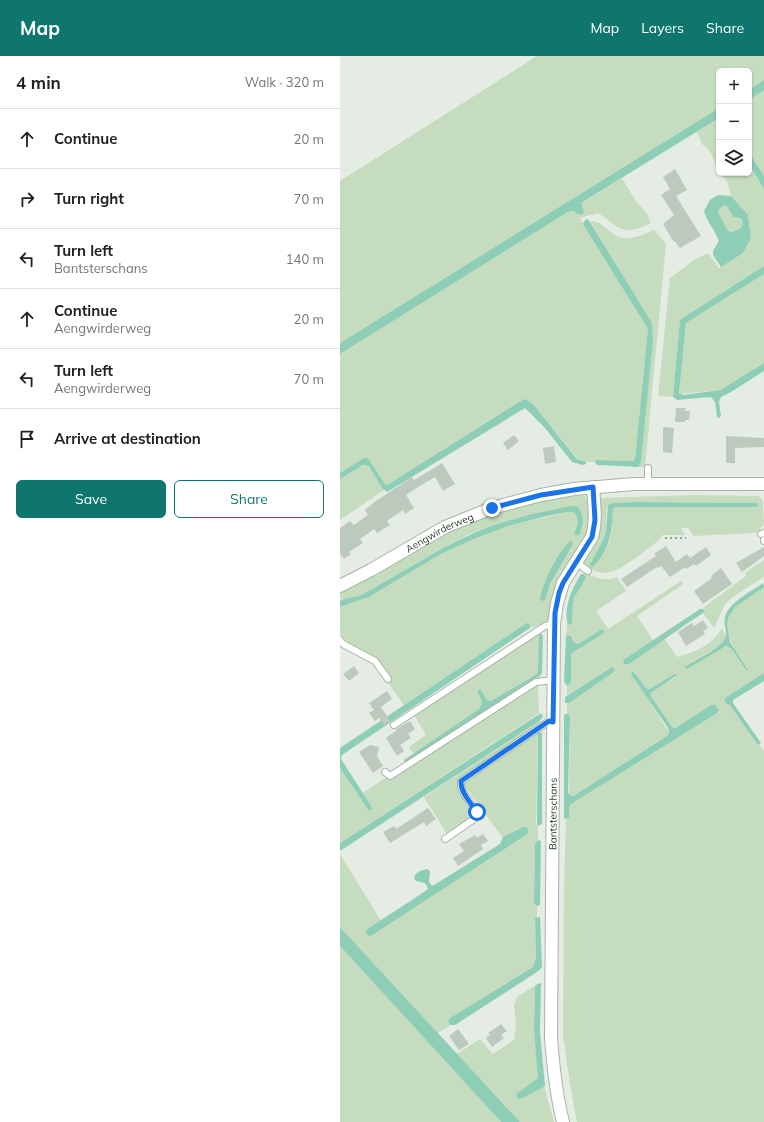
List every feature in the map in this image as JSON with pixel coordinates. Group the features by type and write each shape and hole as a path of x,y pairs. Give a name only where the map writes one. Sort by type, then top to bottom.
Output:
{"street":[{"name":"Aengwirderweg","path":"340,586 371,570 445,527 513,502 541,495 593,487 648,484 764,484"},
{"name":"Bantsterschans","path":"564,1122 559,1104 551,1036 554,624 559,593 563,583 592,537 595,516 593,487"}],"lane":[{"path":"648,468 648,484"},
{"path":"576,562 588,571"},
{"path":"394,725 545,626 554,624"},
{"path":"340,640 343,644 375,661 388,679"},
{"path":"385,772 390,776 536,682 554,680"},
{"path":"445,839 474,819 477,815 477,812 462,791 460,785 461,781 549,721 553,722"}],"path":[{"path":"665,538 686,538"}],"shaded area":[{"path":"537,56 764,56 764,80 752,88 752,68 716,68 716,110 340,343 340,181"},
{"path":"764,80 764,90 752,98 752,88"},
{"path":"764,90 764,176 752,157 752,98"},
{"path":"716,110 716,120 581,203 584,212 583,214 578,214 573,211 568,212 340,354 340,343"},
{"path":"716,120 716,165 708,149 702,144 697,132"},
{"path":"752,157 764,176 764,189 752,169"},
{"path":"752,169 764,189 764,266 680,320 673,397 658,396 670,278 694,260 708,253 719,268 743,253 751,238 748,215 731,196 727,181 723,176 752,176"},
{"path":"622,178 635,200 647,214 651,223 643,227 625,230 616,226 598,213 580,218 648,329 635,459 633,461 597,460 595,462 586,462 578,459 533,404 526,399 521,400 387,485 370,461 364,458 340,473 340,354 568,212 575,211 580,204"},
{"path":"718,195 731,196 748,215 751,238 743,253 721,267 713,255 713,251 719,241 704,211 710,200","holes":["724,205 734,217 740,218 743,222 741,228 732,232 728,231 718,212"]},
{"path":"724,205 731,213 742,220 743,222 741,228 732,232 728,231 718,212 718,209"},
{"path":"588,219 652,323 653,342 641,462 638,467 597,465 595,462 596,460 633,461 635,459 648,329 583,224 585,220"},
{"path":"593,221 601,224 612,233 622,238 633,238 654,230 666,244 645,467 638,467 641,462 653,342 652,324 590,222"},
{"path":"764,266 764,274 686,323 679,393 683,395 720,390 764,363 764,371 721,397 719,402 721,416 719,418 717,417 715,402 711,397 677,400 673,397 680,320"},
{"path":"764,274 764,363 720,390 680,394 679,388 686,323"},
{"path":"526,399 533,404 577,459 586,462 586,464 583,465 572,462 545,428 525,408 387,492 383,489 369,467 366,465 363,465 340,479 340,473 364,458 367,458 387,485 522,400"},
{"path":"366,464 384,490 340,520 340,479"},
{"path":"580,494 585,496 589,503 590,529 551,619 541,625 530,628 530,626 525,624 404,705 368,655 351,645 340,634 340,607 369,597 441,554 508,526 573,512 576,514 578,522 574,532 579,536 582,527 580,509 550,510 506,521 472,533 359,596 340,601 340,593 453,529 473,520 518,505","holes":["568,542 573,544 557,571 548,589 555,562"]},
{"path":"695,495 759,496 763,501 764,524 758,532 753,533 694,536 688,528 681,528 685,535 663,535 658,541 639,556 623,566 608,573 602,573 585,565 583,560 600,498","holes":["612,503 756,503 758,506 615,507 613,508 610,539 606,549 590,564 606,533 607,507"]},
{"path":"612,503 757,503 758,505 756,507 615,507 613,509 611,533 607,547 599,560 593,567 591,567 590,564 606,533 608,505"},
{"path":"572,506 578,507 582,514 582,529 579,536 574,534 578,522 576,514 573,512 551,515 508,526 441,554 369,597 340,607 340,601 359,596 443,548 472,534 521,517"},
{"path":"570,541 573,542 573,544 550,584 545,600 542,601 540,599 541,593 547,576 556,559"},
{"path":"764,560 764,577 734,596 725,604 714,628 703,613 705,611 704,607 746,576 745,573"},
{"path":"585,572 601,579 617,577 626,591 596,611 608,629 681,581 683,584 637,616 653,640 623,660 624,664 665,639 677,657 690,653 708,644 722,629 726,636 721,644 685,667 726,646 731,648 746,670 748,669 730,639 727,623 729,615 737,605 748,596 764,587 764,673 725,698 764,751 764,1122 577,1122 563,1035 564,887 566,819 569,818 569,807 571,804 719,710 673,728 650,695 676,677 674,674 650,689 647,689 633,671 632,672 669,733 667,736 575,795 569,795 570,718 569,714 567,714 567,704 614,672 612,667 567,695 567,685 571,682 572,653 604,631 602,629 578,644 574,644 567,635 566,636 567,623 568,625 572,624 573,599 585,575"},
{"path":"581,574 584,574 586,578 573,599 572,624 568,625 567,612 569,598"},
{"path":"763,583 764,587 735,607 728,618 727,625 730,642 748,670 746,670 731,648 726,646 686,669 685,667 723,642 726,636 725,617 727,612 735,602"},
{"path":"700,609 705,611 629,664 624,664 623,660"},
{"path":"528,623 530,628 342,755 341,759 370,804 372,809 369,811 340,768 340,748"},
{"path":"602,629 604,633 572,653 571,682 569,685 566,685 564,681 566,636 571,636 573,642 578,644"},
{"path":"540,633 537,674 491,701 487,700 479,689 477,691 481,702 479,709 414,754 409,747 426,735 414,715"},
{"path":"539,634 542,634 543,636 541,675 407,764 404,763 404,760 479,709 481,702 477,691 480,689 487,700 491,701 537,674"},
{"path":"612,667 615,670 614,672 569,703 565,703 565,697"},
{"path":"633,671 647,689 650,689 676,674 676,676 650,695 673,728 676,728 711,705 715,705 719,710 717,713 571,804 569,807 569,818 565,819 565,714 569,714 570,718 568,793 572,796 667,736 669,733 668,728 631,674"},
{"path":"764,673 764,681 733,700 733,703 761,743 758,745 730,705 726,703 725,698"},
{"path":"540,676 538,686 539,713 340,843 340,768 369,811 371,810 370,804 363,793 509,695"},
{"path":"541,713 543,717 539,721 340,851 340,843"},
{"path":"539,720 540,724 459,779 458,788 462,797 473,813 472,817 447,834 424,797"},
{"path":"539,729 536,824 538,826 538,840 535,844 534,903 537,906 537,917 535,918 536,958 533,967 450,1018 448,1022 451,1025 438,1033 340,927 340,854 381,921 366,930 366,933 371,936 526,835 523,827 503,838 463,782"},
{"path":"539,731 542,733 542,824 538,826 537,824"},
{"path":"523,827 527,827 528,832 526,835 371,936 366,933 366,930 427,890 428,888 425,883 414,879 418,872 427,869 430,871 429,882 432,886 500,844 503,837"},
{"path":"538,840 541,841 540,905 537,906 534,903 535,844"},
{"path":"540,917 542,966 540,970 455,1025 451,1025 448,1022 450,1018 533,967 536,958 535,918"},
{"path":"340,927 520,1122 501,1122 340,946"},
{"path":"340,946 501,1122 340,1122"},
{"path":"539,983 541,984 540,1032 545,1086 523,1098 518,1099 516,1094 538,1078 534,1031 535,986"},
{"path":"535,986 534,1031 539,1078 516,1094 523,1098 544,1086 554,1122 520,1122 457,1054 480,1039 493,1054 514,1040 516,1024 514,1004 518,996"}],"building":[{"path":"675,169 687,190 676,196 701,236 680,248 675,241 674,242 663,224 674,215 661,195 670,189 663,177"},
{"path":"676,408 686,408 685,411 690,411 689,420 685,420 685,422 675,422"},
{"path":"663,427 674,428 672,453 663,452"},
{"path":"514,435 519,441 508,450 503,443"},
{"path":"726,436 764,438 764,447 735,448 735,463 726,463"},
{"path":"554,446 556,462 545,464 543,448"},
{"path":"442,463 455,484 443,491 435,477 406,495 414,508 405,514 403,510 387,521 390,525 377,533 374,529 360,539 363,543 349,552 351,554 344,559 340,554 340,528 350,521 354,525 368,515 365,510 376,501 412,477 414,480"},
{"path":"666,546 676,562 687,554 690,558 706,547 711,555 696,566 694,564 686,569 685,567 670,577 661,566 658,568 657,567 627,587 621,579 656,556 654,554"},
{"path":"764,547 764,556 742,572 736,563"},
{"path":"721,568 732,584 703,604 694,591 712,578 711,576"},
{"path":"703,620 708,628 703,631 705,634 686,646 678,632 692,623 694,626"},
{"path":"354,666 359,673 349,681 343,674"},
{"path":"387,691 392,699 381,707 390,721 384,725 379,718 375,721 369,713 374,710 369,703"},
{"path":"410,721 415,729 408,734 411,738 400,745 404,751 397,756 386,738 396,731 396,729"},
{"path":"370,745 379,747 377,756 383,766 373,773 359,752"},
{"path":"428,808 436,819 426,826 424,822 390,843 383,832 394,826 396,829"},
{"path":"483,834 488,841 481,845 483,849 458,866 453,858 464,851 459,844 475,835 477,838"},
{"path":"501,1024 507,1031 501,1035 504,1038 492,1047 486,1038 490,1035 488,1033"},
{"path":"458,1029 469,1044 459,1050 449,1036"}],"route":[{"path":"477,812 462,791 460,785 461,781 549,721 553,722 554,624 559,593 563,583 592,537 595,520 593,487 541,495 492,508"}]}
